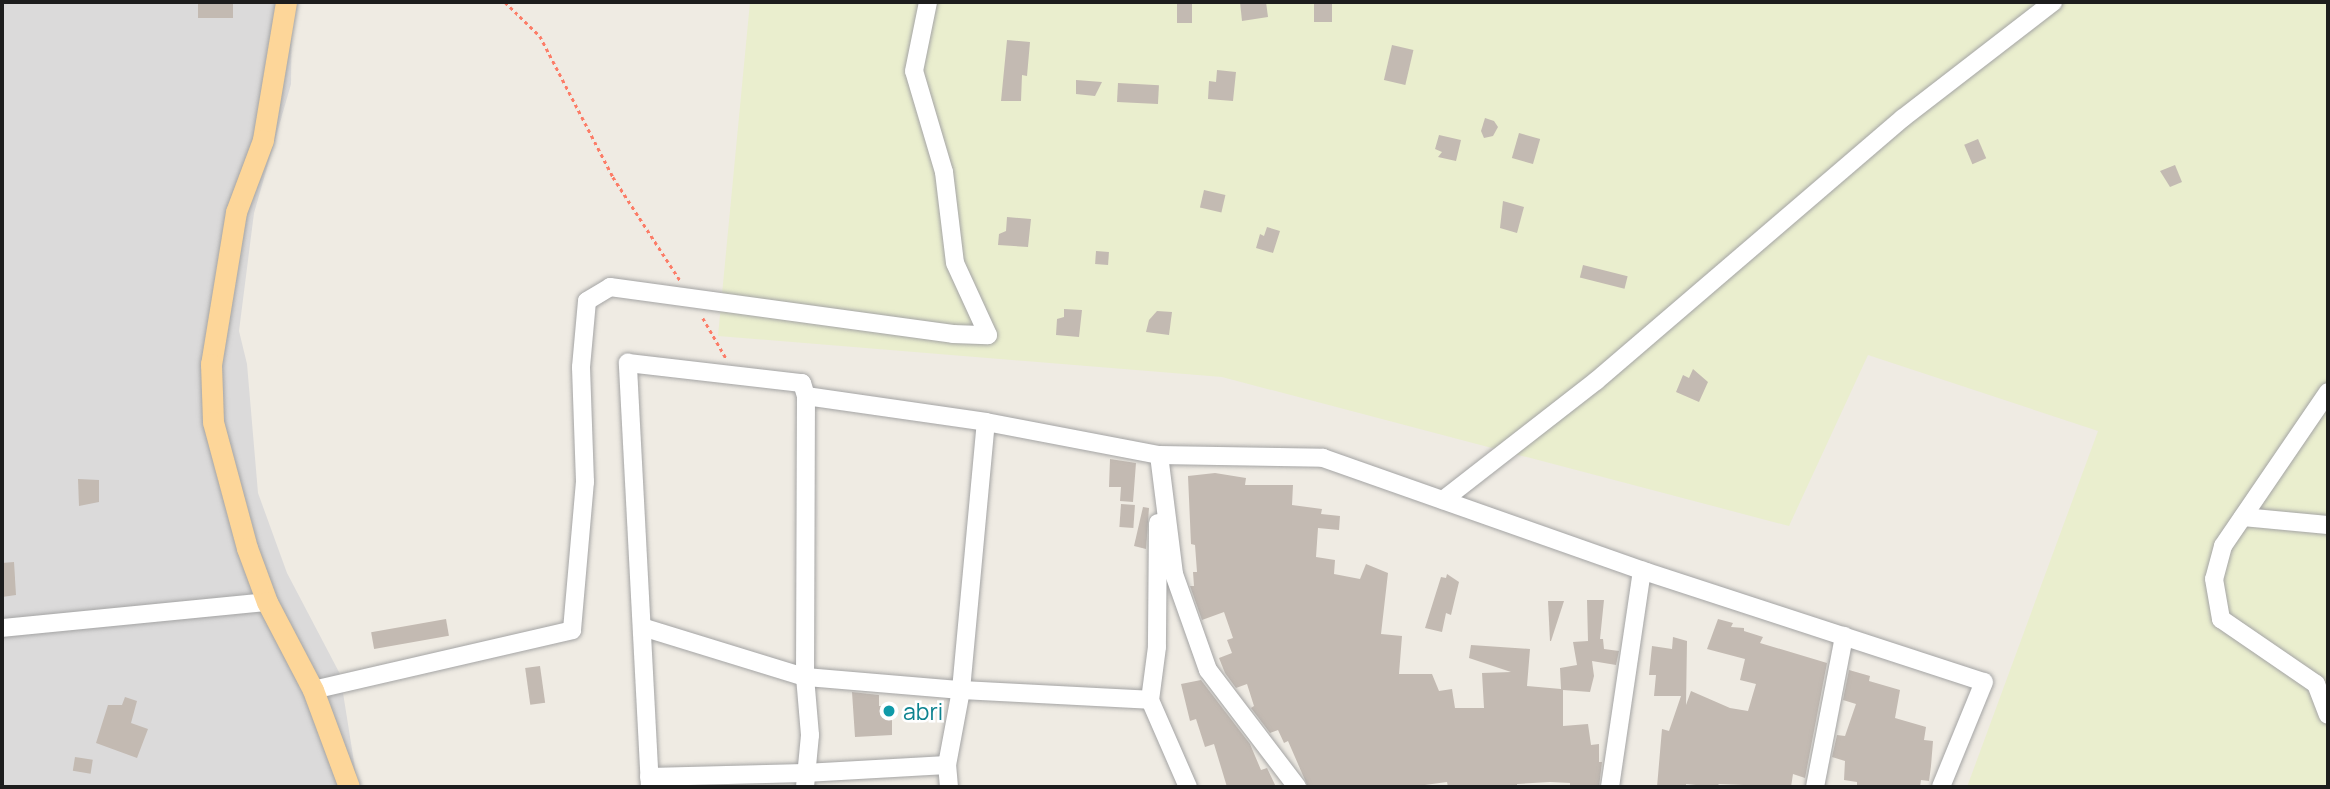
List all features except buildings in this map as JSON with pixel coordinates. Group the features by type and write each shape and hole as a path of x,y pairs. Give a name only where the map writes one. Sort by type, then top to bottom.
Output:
{"main road":[{"path":"286,2 263,141 236,212 211,364 213,422 247,548 267,602 313,690 349,787"}],"street":[{"path":"313,690 572,630 585,482 581,367 587,302 610,287 953,334 988,335 955,263 944,172 914,71 928,2"},
{"path":"1443,500 1596,381 1903,118 2053,2"},
{"path":"805,780 810,735 805,677 806,396 802,383 628,363 650,782 805,780 947,765"},
{"path":"2328,392 2222,546 2214,579 2221,619 2316,684 2328,715"},
{"path":"806,396 985,422 1159,456 1324,458 1642,570 1984,682 1941,787"},
{"path":"948,787 947,765 961,690 985,422"},
{"path":"1159,456 1157,647 1150,700 1188,787"},
{"path":"1159,456 1174,574 1208,670 1297,787"},
{"path":"2242,517 2328,525"},
{"path":"1610,787 1642,570"},
{"path":"2,628 267,602"},
{"path":"642,627 805,677 961,690 1150,700"},
{"path":"1815,787 1844,636"}],"path":[{"path":"505,2 540,37 613,177 691,298 736,376"}],"shaded area":[{"path":"2,2 292,2 291,84 254,213 239,331 247,364 258,493 287,573 340,674 358,787 2,787"}],"green space":[{"path":"750,2 2328,2 2328,787 1967,787 2098,431 1868,355 1789,526 1222,377 718,336"}],"place":[{"name":"abri","path":"889,711"}]}
